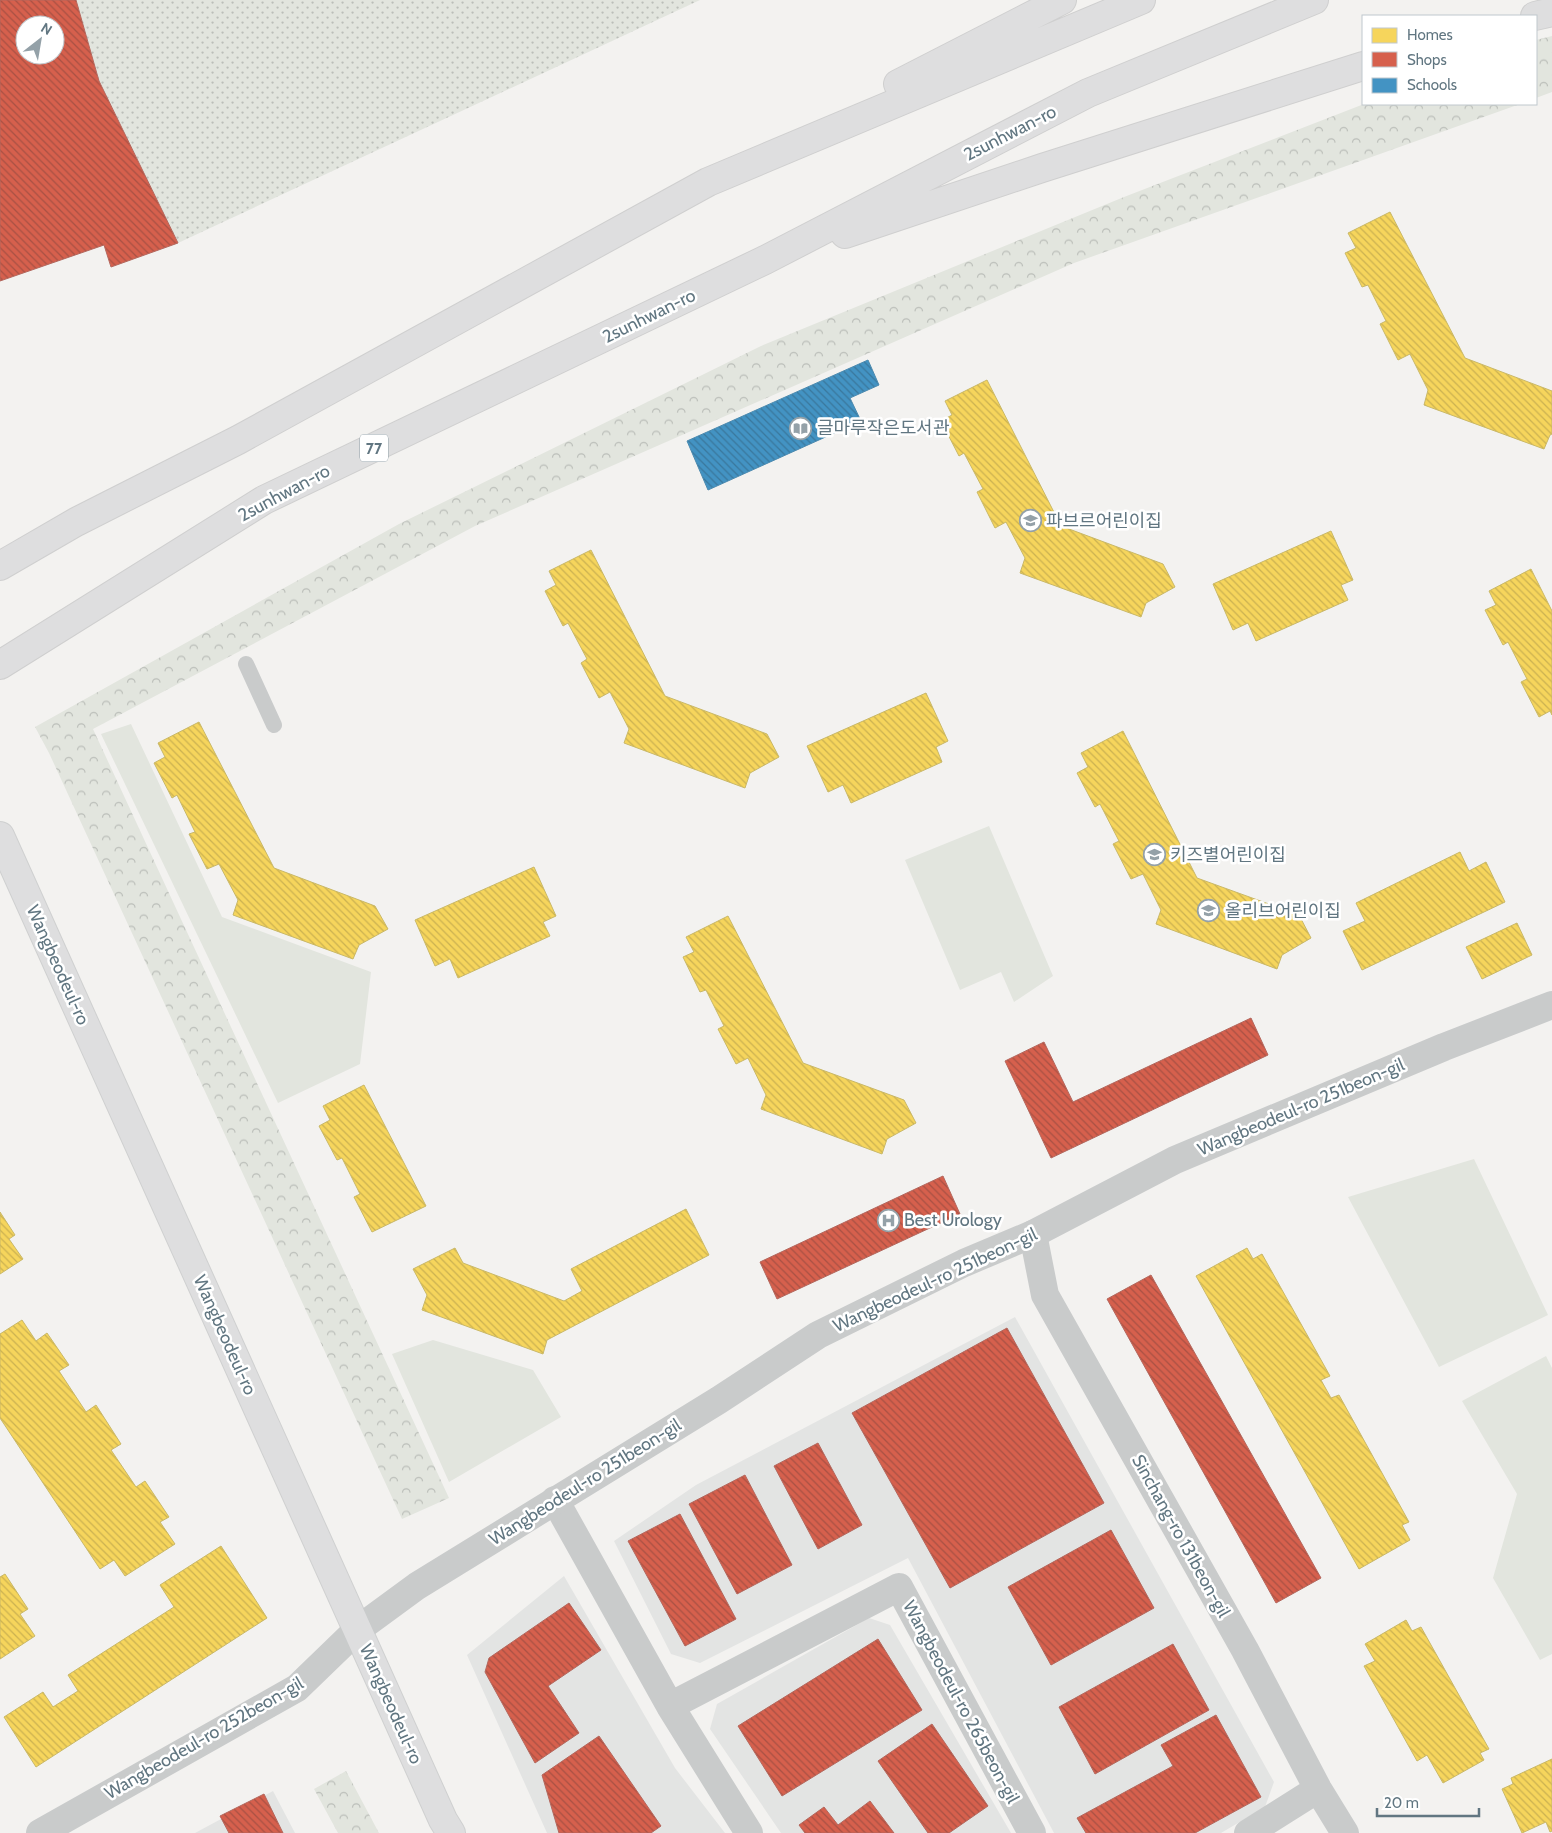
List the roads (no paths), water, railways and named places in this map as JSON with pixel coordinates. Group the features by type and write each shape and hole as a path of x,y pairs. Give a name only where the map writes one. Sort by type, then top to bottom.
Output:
{"main road":[{"path":"0,566 76,522 238,440 708,182 1062,0"},
{"path":"708,182 1141,0"},
{"name":"2sunhwan-ro","path":"0,665 264,500 765,260 1088,92 1314,0"},
{"path":"1537,16 1552,12"},
{"path":"765,260 1042,168 1362,66"},
{"name":"Wangbeodeul-ro","path":"0,836 450,1833"}],"street":[{"name":"Wangbeodeul-ro 251beon-gil","path":"358,1630 417,1586 719,1400 818,1335 964,1263 1033,1234 1175,1160 1444,1047 1552,1005"},
{"name":"Sinchang-ro 131beon-gil","path":"1033,1234 1045,1295 1245,1650 1318,1789 1345,1833"},
{"path":"555,1500 670,1706 749,1833"},
{"name":"Wangbeodeul-ro 265beon-gil","path":"670,1706 899,1587 1032,1833"},
{"name":"Wangbeodeul-ro 252beon-gil","path":"40,1833 297,1688 358,1630"},
{"path":"1248,1833 1318,1789"}],"lane":[{"path":"246,664 274,725"}],"place":[{"name":"글마루작은도서관","path":"801,428"},
{"name":"파브르어린이집","path":"1030,521"},
{"name":"키즈별어린이집","path":"1154,855"},
{"name":"올리브어린이집","path":"1209,911"},
{"name":"Best Urology","path":"888,1220"}]}
